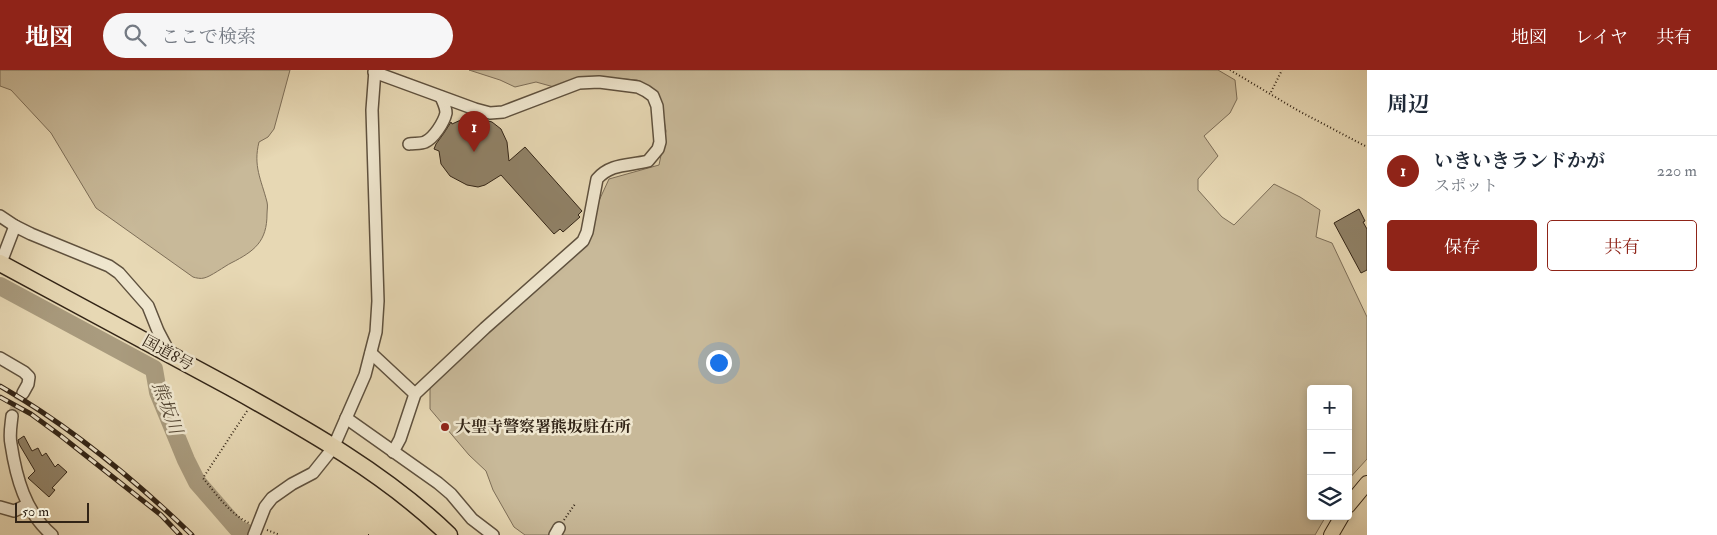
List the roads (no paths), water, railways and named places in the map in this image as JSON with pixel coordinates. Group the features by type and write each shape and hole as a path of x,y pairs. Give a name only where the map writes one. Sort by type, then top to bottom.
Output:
{"highway":[{"name":"国道8号","path":"0,264 266,406 403,494 449,535"},
{"name":"国道8号","path":"334,448 345,466 388,496 438,535"}],"main road":[{"path":"1352,501 1367,483"},
{"path":"1331,535 1340,520"}],"street":[{"path":"255,531 265,507 272,498 313,472 334,448 365,375 371,353 376,332 378,301 372,110 374,71 441,97 490,113 503,112 579,83 599,82 638,87 646,90 653,96 657,106 660,142 658,149 648,161 610,168 597,179 587,232 583,241 485,328 415,394 400,439 393,452"},
{"path":"409,144 425,142 441,125 446,113 441,97"},
{"path":"0,216 31,234 109,266 119,273 148,306 170,354"},
{"path":"0,264 15,226"},
{"path":"371,353 415,394"},
{"path":"0,358 29,377 28,384 23,393"},
{"path":"12,416 10,442 23,495 27,505 44,528 52,535"},
{"path":"346,418 438,483 472,519 493,535"},
{"path":"0,507 14,511 27,505"}],"waterway":[{"name":"熊坂川","path":"0,286 154,369 158,392 197,482 237,528 251,535"}],"tunnel":[{"path":"12,416 23,393"}],"railway":[{"path":"0,386 51,418 100,454 192,535"},
{"path":"0,397 31,414 61,436 161,515 180,535"}],"place":[{"name":"いきいきランドかが","path":"474,152"},
{"name":"大聖寺警察署熊坂駐在所","path":"445,427"}]}
